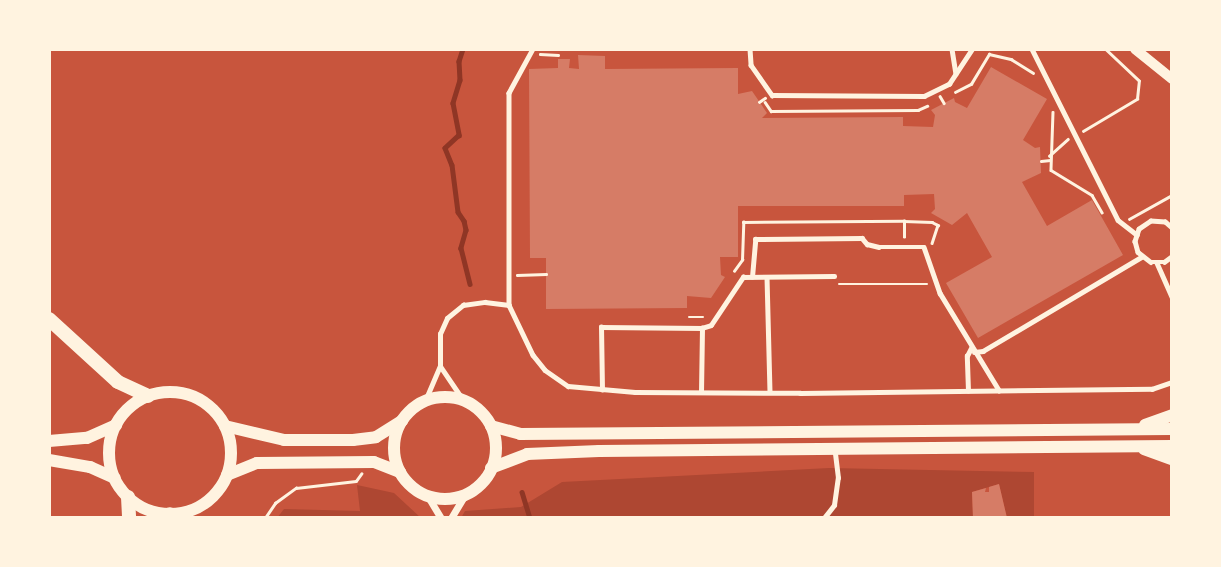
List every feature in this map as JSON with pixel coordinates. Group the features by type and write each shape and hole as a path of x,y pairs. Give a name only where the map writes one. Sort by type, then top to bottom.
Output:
{"highway":[{"path":"49,319 118,382 148,396"},
{"path":"128,497 129,518"}],"main road":[{"path":"165,391 192,396 215,411 225,426 230,442 227,475 220,488 204,503 185,512 168,516 141,506 128,497 115,478 110,451 116,425 124,412 148,396 165,391"},
{"path":"225,426 284,440 354,440 376,437 402,421 425,401 444,397 464,401 475,407 491,426 496,447 491,468 476,488 465,495 446,499 416,490 400,472 386,465 360,462 257,463 227,475"},
{"path":"1135,429 1172,415"},
{"path":"400,472 394,446 402,421"},
{"path":"49,441 87,438 116,425"},
{"path":"491,426 520,434 1172,429"},
{"path":"1137,446 1172,459"},
{"path":"491,468 527,454 671,448 1172,446"},
{"path":"49,460 90,467 115,478"}],"street":[{"path":"1135,49 1172,79"},
{"path":"427,495 441,518"},
{"path":"451,518 465,495"}],"lane":[{"path":"615,49 654,49"},
{"path":"750,49 751,65 772,96 924,96 949,84 972,49"},
{"path":"952,49 956,75"},
{"path":"1031,49 1102,190 1122,223 1137,235"},
{"path":"533,52 509,93 509,305 533,355 545,370 568,386 602,390 701,393 1153,389 1172,382"},
{"path":"1172,227 1165,222 1151,221 1137,235 1136,247 1142,257 1157,263 1172,297"},
{"path":"752,277 755,239 862,238 867,244 924,247 937,284 999,391"},
{"path":"1157,263 1172,256"},
{"path":"973,349 983,351 1142,257"},
{"path":"602,390 601,327 702,328 711,325 743,276 834,276"},
{"path":"767,277 771,392"},
{"path":"425,401 440,366 440,334 452,313 463,305 485,302 509,305"},
{"path":"701,393 702,328"},
{"path":"968,391 967,356 973,349"},
{"path":"440,366 464,401"},
{"path":"824,518 834,505 838,478 835,447"}],"path":[{"path":"1041,161 1049,158 1076,135 1137,99 1139,81 1105,49"},
{"path":"533,52 558,55"},
{"path":"941,99 971,84 989,54 1011,59 1035,74"},
{"path":"757,90 771,111 918,110 930,105"},
{"path":"1054,107 1049,158 1051,170 1092,195 1106,217"},
{"path":"1122,223 1172,194"},
{"path":"935,251 932,241 942,219"},
{"path":"905,247 904,221 932,222 938,225"},
{"path":"515,275 546,274"},
{"path":"835,284 937,284"},
{"path":"265,518 275,503 296,488 356,481 361,474 360,462"}],"shaded area":[{"path":"829,468 1034,472 1034,518 1007,518 999,484 972,492 973,518 461,518 465,511 521,507 562,482"},
{"path":"357,485 394,493 421,518 277,518 284,509 360,511"}],"building":[{"path":"578,55 605,56 605,69 738,68 738,94 752,91 767,113 762,118 903,117 903,126 933,127 935,115 931,110 954,98 955,102 967,108 991,67 1047,99 1023,140 1035,148 1040,147 1041,173 1022,182 1047,226 1092,200 1123,255 978,338 946,283 992,257 967,213 952,225 931,213 935,209 934,194 904,195 904,206 738,206 738,257 720,257 721,275 725,277 711,298 687,296 687,308 546,309 546,258 530,258 529,69 558,68 558,59 570,59 569,68 579,69"},
{"path":"999,484 1007,518 973,518 972,492 986,488 985,492 989,492 989,487"}],"waterway":[{"path":"463,49 459,61 460,80 453,103 459,135 445,148 452,165 458,212 466,230 461,248 470,284"},
{"path":"522,492 530,518"}]}
